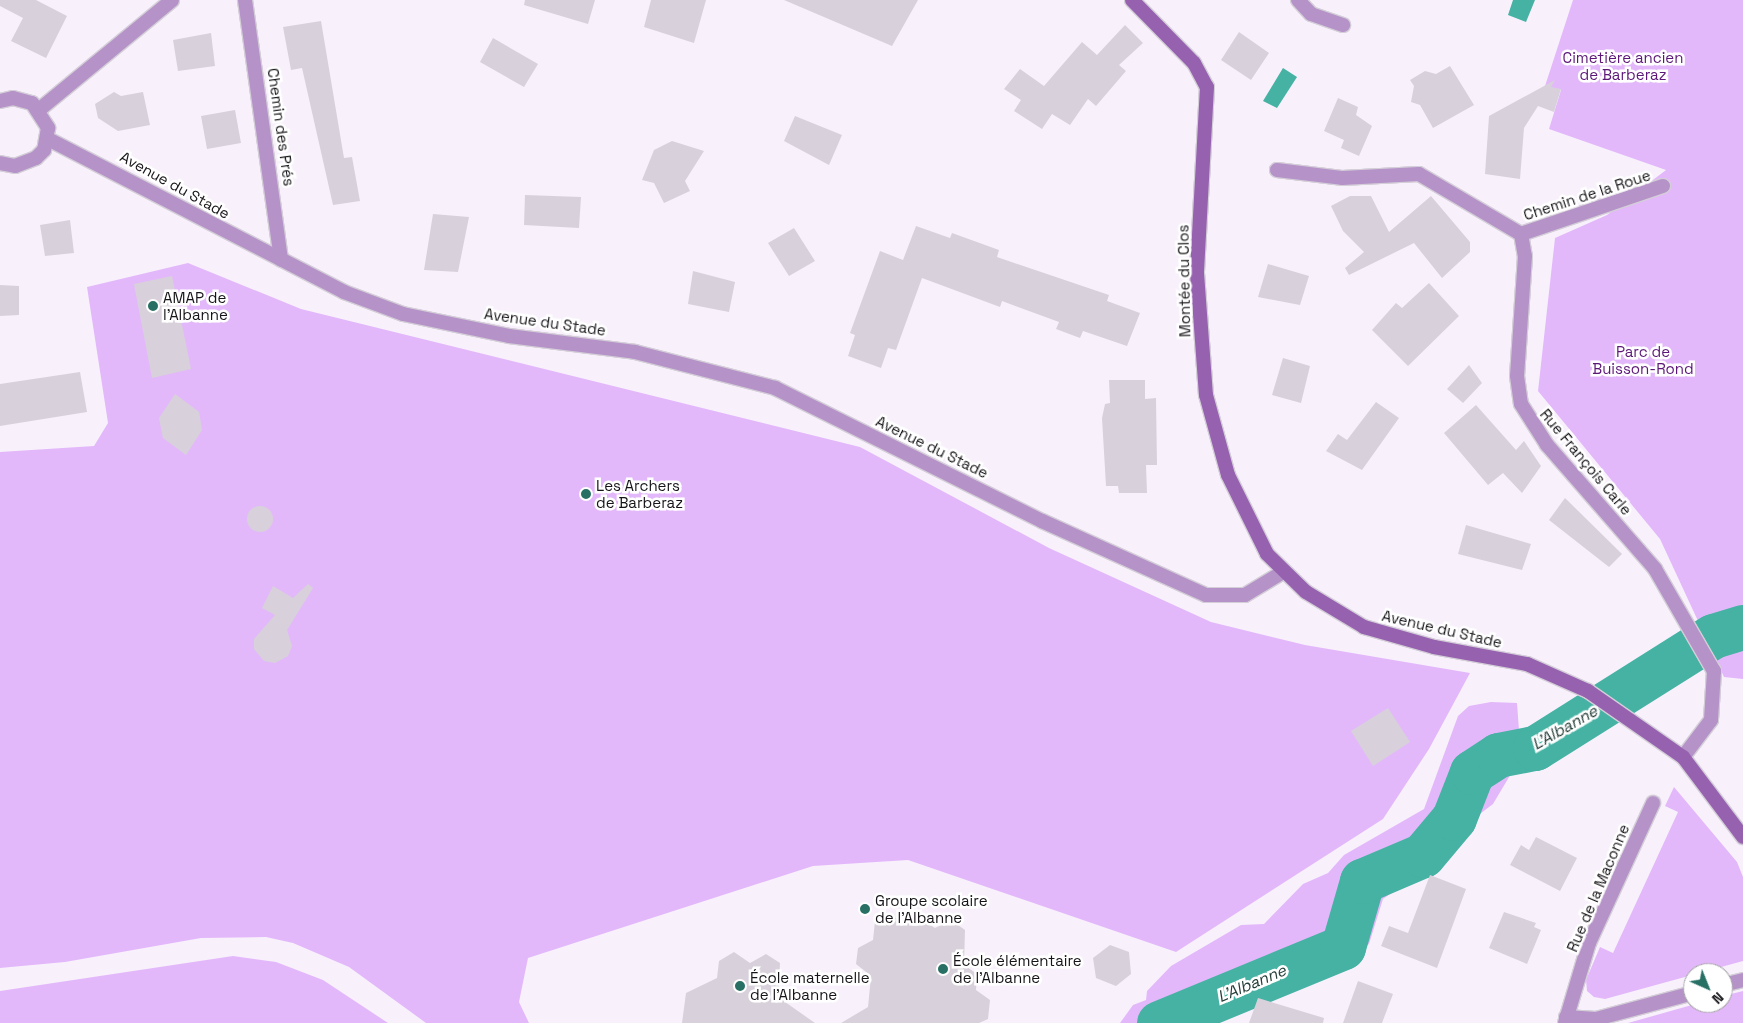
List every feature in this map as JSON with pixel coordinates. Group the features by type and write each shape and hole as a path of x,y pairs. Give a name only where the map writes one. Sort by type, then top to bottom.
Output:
{"main road":[{"name":"Montée du Clos","path":"1132,0 1194,63 1207,87 1197,273 1206,395 1221,458 1242,509 1283,572"},
{"name":"Avenue du Stade","path":"1283,572 1337,614 1364,627 1434,647 1527,664 1588,691 1641,724 1683,757 1743,837"}],"street":[{"path":"40,109 172,0"},
{"name":"Chemin des Prés","path":"245,0 281,260"},
{"path":"1298,0 1311,14 1342,25"},
{"path":"0,101 23,99 40,109 48,139 44,150 26,164 0,164"},
{"name":"Avenue du Stade","path":"48,139 281,260 403,314 509,336 635,352 775,388 1042,520 1206,595 1245,595 1283,572"},
{"path":"1277,170 1342,178 1420,174 1521,234"},
{"name":"Chemin de la Roue","path":"1521,234 1663,186"},
{"name":"Rue François Carle","path":"1521,234 1525,256 1517,376 1521,404 1547,445 1655,569 1685,617 1714,670 1711,720 1683,757"},
{"name":"Rue de la Maconne","path":"1653,802 1589,943 1566,1020 1596,1019 1683,996"}],"green space":[{"name":"Parc de Buisson-Rond","path":"1573,0 1743,0 1743,679 1724,677 1660,539 1538,391 1555,238 1607,215 1666,170 1549,129 1561,90 1545,86"},
{"path":"188,263 301,309 860,447 1049,548 1211,622 1305,645 1470,673 1429,749 1383,819 1176,952 908,860 813,866 528,958 519,1002 529,1023 426,1023 349,967 293,943 266,937 201,938 65,962 0,968 0,452 94,446 108,423 87,287"},
{"path":"1491,702 1517,703 1521,757 1493,804 1468,823 1445,855 1383,899 1369,944 1335,964 1320,963 1286,990 1244,992 1232,1003 1233,1012 1206,1021 1213,1023 1120,1023 1133,1005 1146,1000 1147,991 1171,966 1241,925 1264,924 1303,884 1328,873 1344,855 1424,809 1458,716 1469,706"},
{"path":"1674,787 1737,862 1743,877 1743,961 1733,964 1683,963 1683,978 1605,999 1594,997 1587,991 1586,980 1600,947 1613,953 1678,812 1665,806"},
{"path":"233,956 276,962 323,980 388,1023 0,1023 0,991"},
{"path":"1743,991 1743,1023 1628,1023 1683,1008 1683,1013 1733,1013 1733,994"}],"shaded area":[{"path":"1513,0 1535,0 1526,22 1508,15"},
{"path":"1283,68 1297,77 1277,108 1263,101"}],"building":[{"path":"0,0 36,0 67,16 46,58 11,41 23,18 0,6"},
{"path":"525,0 595,0 588,24 524,5"},
{"path":"651,0 706,0 694,43 644,27"},
{"path":"784,0 918,0 892,46"},
{"path":"321,21 344,158 352,157 360,201 333,205 302,68 291,70 283,27"},
{"path":"1125,25 1143,43 1119,65 1126,71 1096,106 1088,99 1070,125 1052,114 1042,129 1014,111 1021,100 1004,89 1020,69 1044,86 1082,42 1097,55"},
{"path":"1239,32 1269,53 1251,80 1221,60"},
{"path":"211,33 215,66 178,71 173,40"},
{"path":"493,38 538,64 524,87 480,62"},
{"path":"1450,66 1474,105 1433,128 1420,105 1411,102 1414,86 1410,80 1425,71 1436,74"},
{"path":"1555,80 1551,87 1561,89 1554,112 1538,106 1524,128 1520,179 1485,174 1489,116"},
{"path":"114,92 121,96 143,92 150,125 118,131 98,118 95,104"},
{"path":"1338,98 1358,107 1356,115 1372,126 1359,156 1341,148 1344,140 1324,131"},
{"path":"235,110 241,143 207,149 201,116"},
{"path":"795,116 842,135 829,165 784,141"},
{"path":"672,141 704,151 685,181 690,191 664,203 654,183 642,180 654,150"},
{"path":"525,195 581,197 579,228 524,225"},
{"path":"1350,196 1371,196 1389,232 1431,196 1470,242 1470,252 1442,278 1414,243 1349,275 1345,268 1364,252 1343,231 1331,206"},
{"path":"433,214 469,217 458,272 424,270"},
{"path":"70,220 74,253 45,256 40,225"},
{"path":"916,226 950,238 952,233 999,250 997,257 1109,295 1107,301 1140,313 1127,346 1083,331 1080,338 1056,329 1059,322 1002,301 1000,307 922,278 896,350 888,348 881,368 848,356 855,335 850,333 880,251 903,260"},
{"path":"794,228 815,261 789,276 768,243"},
{"path":"1268,264 1309,276 1300,305 1258,297"},
{"path":"693,271 735,282 729,312 688,304"},
{"path":"172,276 191,369 152,378 134,284"},
{"path":"1429,283 1459,316 1408,366 1372,330 1396,303 1402,308"},
{"path":"0,285 19,286 19,315 0,316"},
{"path":"1283,358 1310,366 1301,403 1272,395"},
{"path":"1469,365 1482,383 1463,403 1447,389"},
{"path":"80,372 87,412 0,426 0,384"},
{"path":"1109,380 1145,380 1145,399 1156,398 1157,465 1146,465 1147,493 1119,493 1118,486 1106,486 1102,418 1105,404 1110,403"},
{"path":"175,394 199,412 202,430 186,455 163,438 159,418"},
{"path":"1376,402 1399,418 1362,470 1326,451 1338,434 1347,440"},
{"path":"1476,405 1516,450 1524,441 1541,466 1522,493 1503,473 1488,485 1444,433"},
{"path":"1565,498 1622,554 1609,567 1549,520"},
{"path":"260,506 269,510 273,519 269,528 260,532 251,528 247,519 251,510"},
{"path":"1466,525 1531,544 1522,570 1458,554"},
{"path":"308,584 313,588 287,630 292,646 288,656 275,663 264,661 254,649 254,639 275,615 262,608 273,586 293,598"},
{"path":"1388,708 1410,742 1373,766 1351,731"},
{"path":"1536,837 1577,858 1560,891 1510,865 1521,845 1529,850"},
{"path":"1430,875 1466,889 1437,968 1381,946 1389,926 1408,933"},
{"path":"1504,912 1536,923 1534,927 1541,930 1527,964 1489,948"},
{"name":"École élémentaire de l'Albanne","path":"891,914 904,925 919,918 935,928 951,920 965,930 964,965 977,974 976,990 990,1000 988,1019 979,1023 841,1023 868,1007 871,976 856,964 858,948 873,940 875,921"},
{"path":"1110,945 1129,952 1131,974 1116,986 1096,978 1093,958"},
{"name":"École maternelle de l'Albanne","path":"734,952 750,963 766,954 780,963 778,997 815,1023 682,1023 686,993 717,978 719,961"},
{"path":"1358,981 1393,994 1382,1023 1343,1023"},
{"path":"1258,998 1324,1018 1323,1023 1249,1023"}],"waterway":[{"name":"L'Albanne","path":"1159,1023 1343,947 1362,881 1423,855 1454,818 1472,772 1498,755 1535,748 1713,636 1743,627"}],"place":[{"name":"AMAP de l'Albanne","path":"153,306"},
{"name":"Les Archers de Barberaz","path":"586,494"},
{"name":"Groupe scolaire de l'Albanne","path":"865,909"},
{"name":"École élémentaire de l'Albanne","path":"943,969"},
{"name":"École maternelle de l'Albanne","path":"740,986"}],"park label":[{"name":"Cimetière ancien de Barberaz","path":"1623,66"}]}
